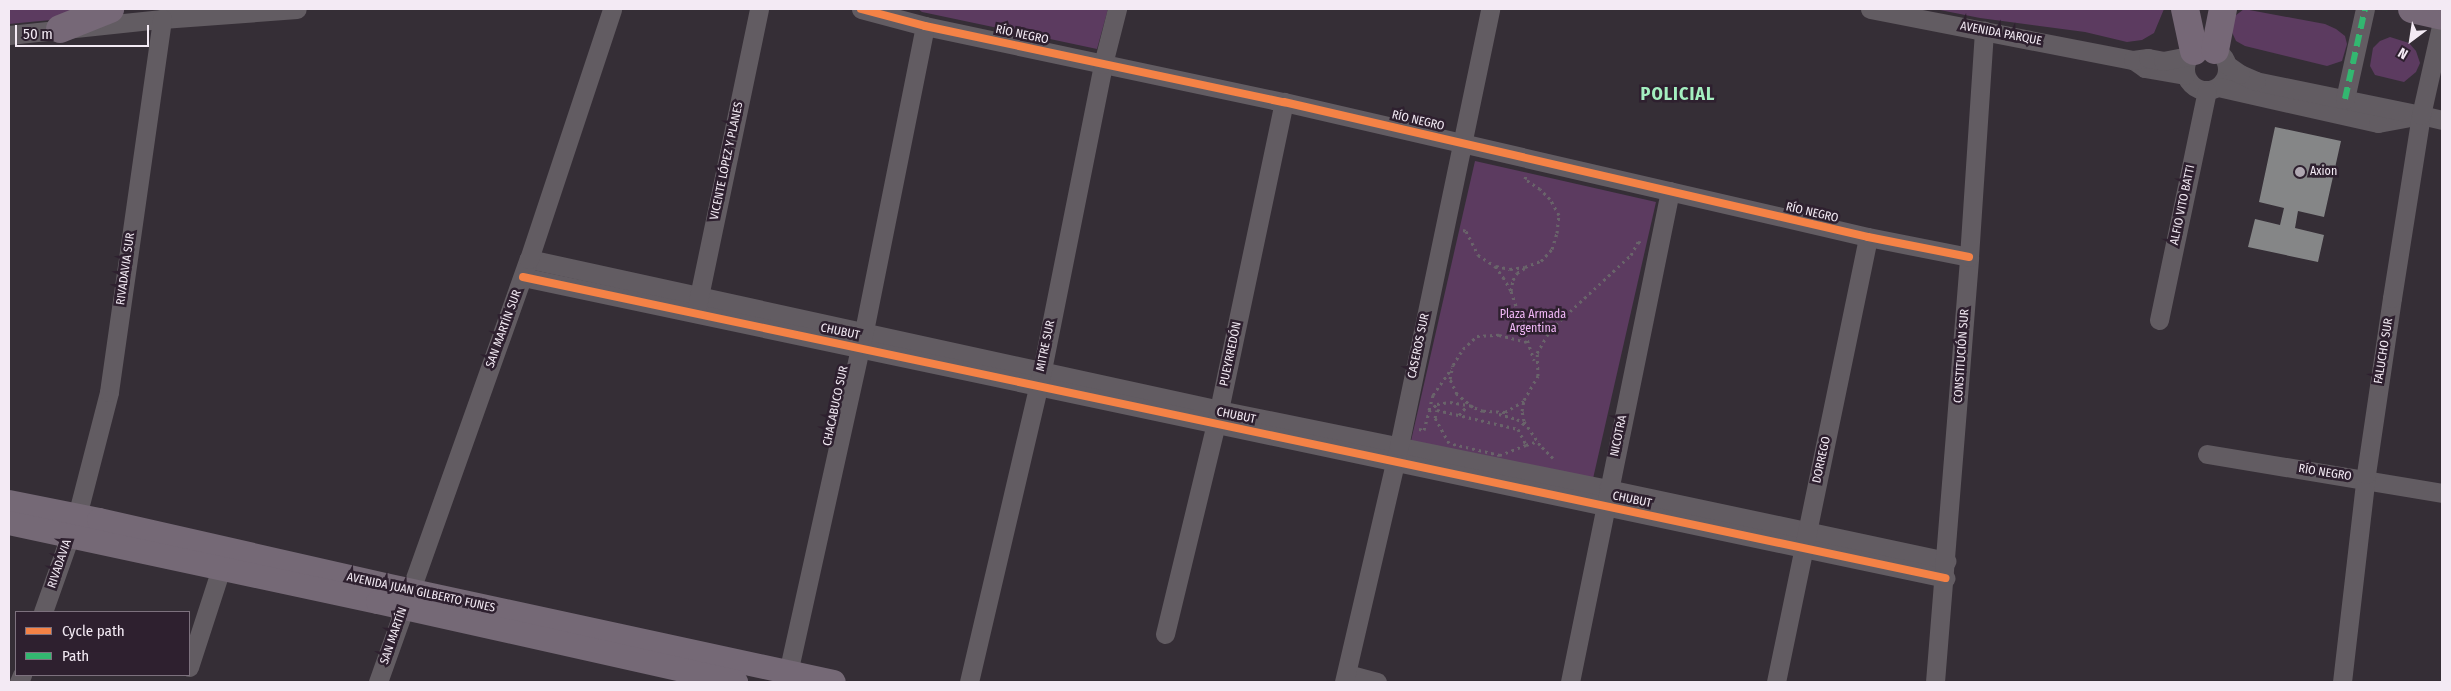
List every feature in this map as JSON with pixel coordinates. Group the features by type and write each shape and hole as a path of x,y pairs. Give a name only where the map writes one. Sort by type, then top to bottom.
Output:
{"highway":[{"path":"60,29 110,9"},
{"path":"2185,9 2202,60"},
{"path":"2202,60 2223,9"},
{"path":"2412,9 2442,16"}],"main road":[{"name":"AVENIDA JUAN GILBERTO FUNES","path":"9,502 73,526 407,599 787,677 834,682"},
{"name":"AVENIDA JUAN GILBERTO FUNES","path":"9,523 73,526"},
{"name":"AVENIDA JUAN GILBERTO FUNES","path":"407,599 736,682"}],"street":[{"path":"9,35 162,19 297,9"},
{"name":"SAN MARTÍN SUR","path":"407,599 523,277 612,9"},
{"name":"VICENTE LÓPEZ Y PLANES","path":"697,304 759,9"},
{"name":"RÍO NEGRO","path":"861,9 901,14 925,26 1284,102 1868,237 1969,257"},
{"name":"MITRE SUR","path":"969,682 1040,378 1103,64 1117,9"},
{"name":"CASEROS SUR","path":"1345,678 1397,454 1490,9"},
{"name":"AVENIDA PARQUE","path":"1870,9 2133,60 2148,58 2163,61 2202,60"},
{"path":"2345,99 2366,9"},
{"name":"RIVADAVIA SUR","path":"73,526 109,392 162,19"},
{"name":"FALUCHO SUR","path":"2342,682 2369,454 2421,115 2442,22"},
{"name":"CHACABUCO SUR","path":"787,677 862,340 925,26"},
{"name":"CONSTITUCIÓN SUR","path":"1935,682 1946,570 1984,30"},
{"path":"2421,115 2378,123 2213,89 2194,87 2202,60 2256,80 2421,115 2442,120"},
{"name":"ALFIO VITO BATTI","path":"2159,320 2213,89 2226,78 2202,60"},
{"name":"PUEYRREDÓN","path":"1165,634 1217,417 1284,102"},
{"name":"NICOTRA","path":"1570,682 1606,497 1670,191"},
{"name":"DORREGO","path":"1776,682 1868,237"},
{"name":"CHUBUT","path":"529,259 697,304 1217,417 1606,497 1946,570"},
{"name":"CHUBUT","path":"523,277 697,304"},
{"name":"CHUBUT","path":"1397,454 1575,482 1606,497"},
{"name":"RÍO NEGRO","path":"2207,454 2442,493"},
{"name":"RIVADAVIA","path":"43,611 73,526"},
{"path":"190,665 224,559"},
{"name":"SAN MARTÍN","path":"378,682 407,599"},
{"path":"1345,678 1377,682"}],"path":[{"path":"1444,226 1466,231 1478,255 1495,266 1510,269 1525,267 1541,261 1552,249 1557,233 1559,215 1550,199 1540,189 1525,179 1531,158"},
{"path":"1536,363 1537,353 1551,329 1631,255 1638,242 1658,246"},
{"path":"1495,266 1511,291 1536,363 1538,376 1524,400 1522,411 1528,427 1538,441 1575,482"},
{"path":"1511,291 1513,280 1517,273 1525,267"},
{"path":"1521,321 1534,330 1542,332 1551,329"},
{"path":"1403,426 1424,430 1433,395 1463,349 1478,336 1499,335 1528,342"},
{"path":"1453,365 1450,379 1457,394 1483,411 1505,412 1524,400"},
{"path":"1429,411 1437,404 1450,402 1473,406"},
{"path":"1459,415 1467,406"},
{"path":"1526,445 1518,429 1437,410 1435,418 1449,444 1500,455 1538,441"},
{"path":"1481,420 1483,411"},
{"path":"1493,412 1517,419 1528,427"},
{"path":"1499,414 1502,425"},
{"path":"1428,417 1435,418"}],"green space":[{"path":"9,9 92,9 61,19 9,24"},
{"path":"918,9 1108,9 1097,49 922,12"},
{"path":"1935,9 2164,9 2154,33 2142,40 2127,42 2085,32 1980,18"},
{"path":"2244,9 2325,24 2336,29 2345,36 2347,44 2342,61 2327,66 2245,46 2236,41 2230,28 2231,19"},
{"path":"2390,37 2409,43 2416,51 2420,63 2416,72 2404,82 2375,75 2370,66 2373,48 2380,41"},
{"name":"Plaza Armada Argentina","path":"1475,161 1656,202 1592,483 1411,441"}],"building":[{"name":"Axion","path":"2275,127 2341,141 2324,217 2298,211 2295,228 2324,235 2318,262 2248,247 2255,219 2280,225 2284,208 2259,202"}],"marked path":[{"path":"2345,99 2365,9"}],"cycle path":[{"path":"861,9 925,26 1284,102 1868,237 1969,257"},
{"path":"523,277 1945,578"}],"place":[{"name":"Axion","path":"2300,172"}],"district":[{"name":"POLICIAL","path":"1678,94"}]}
